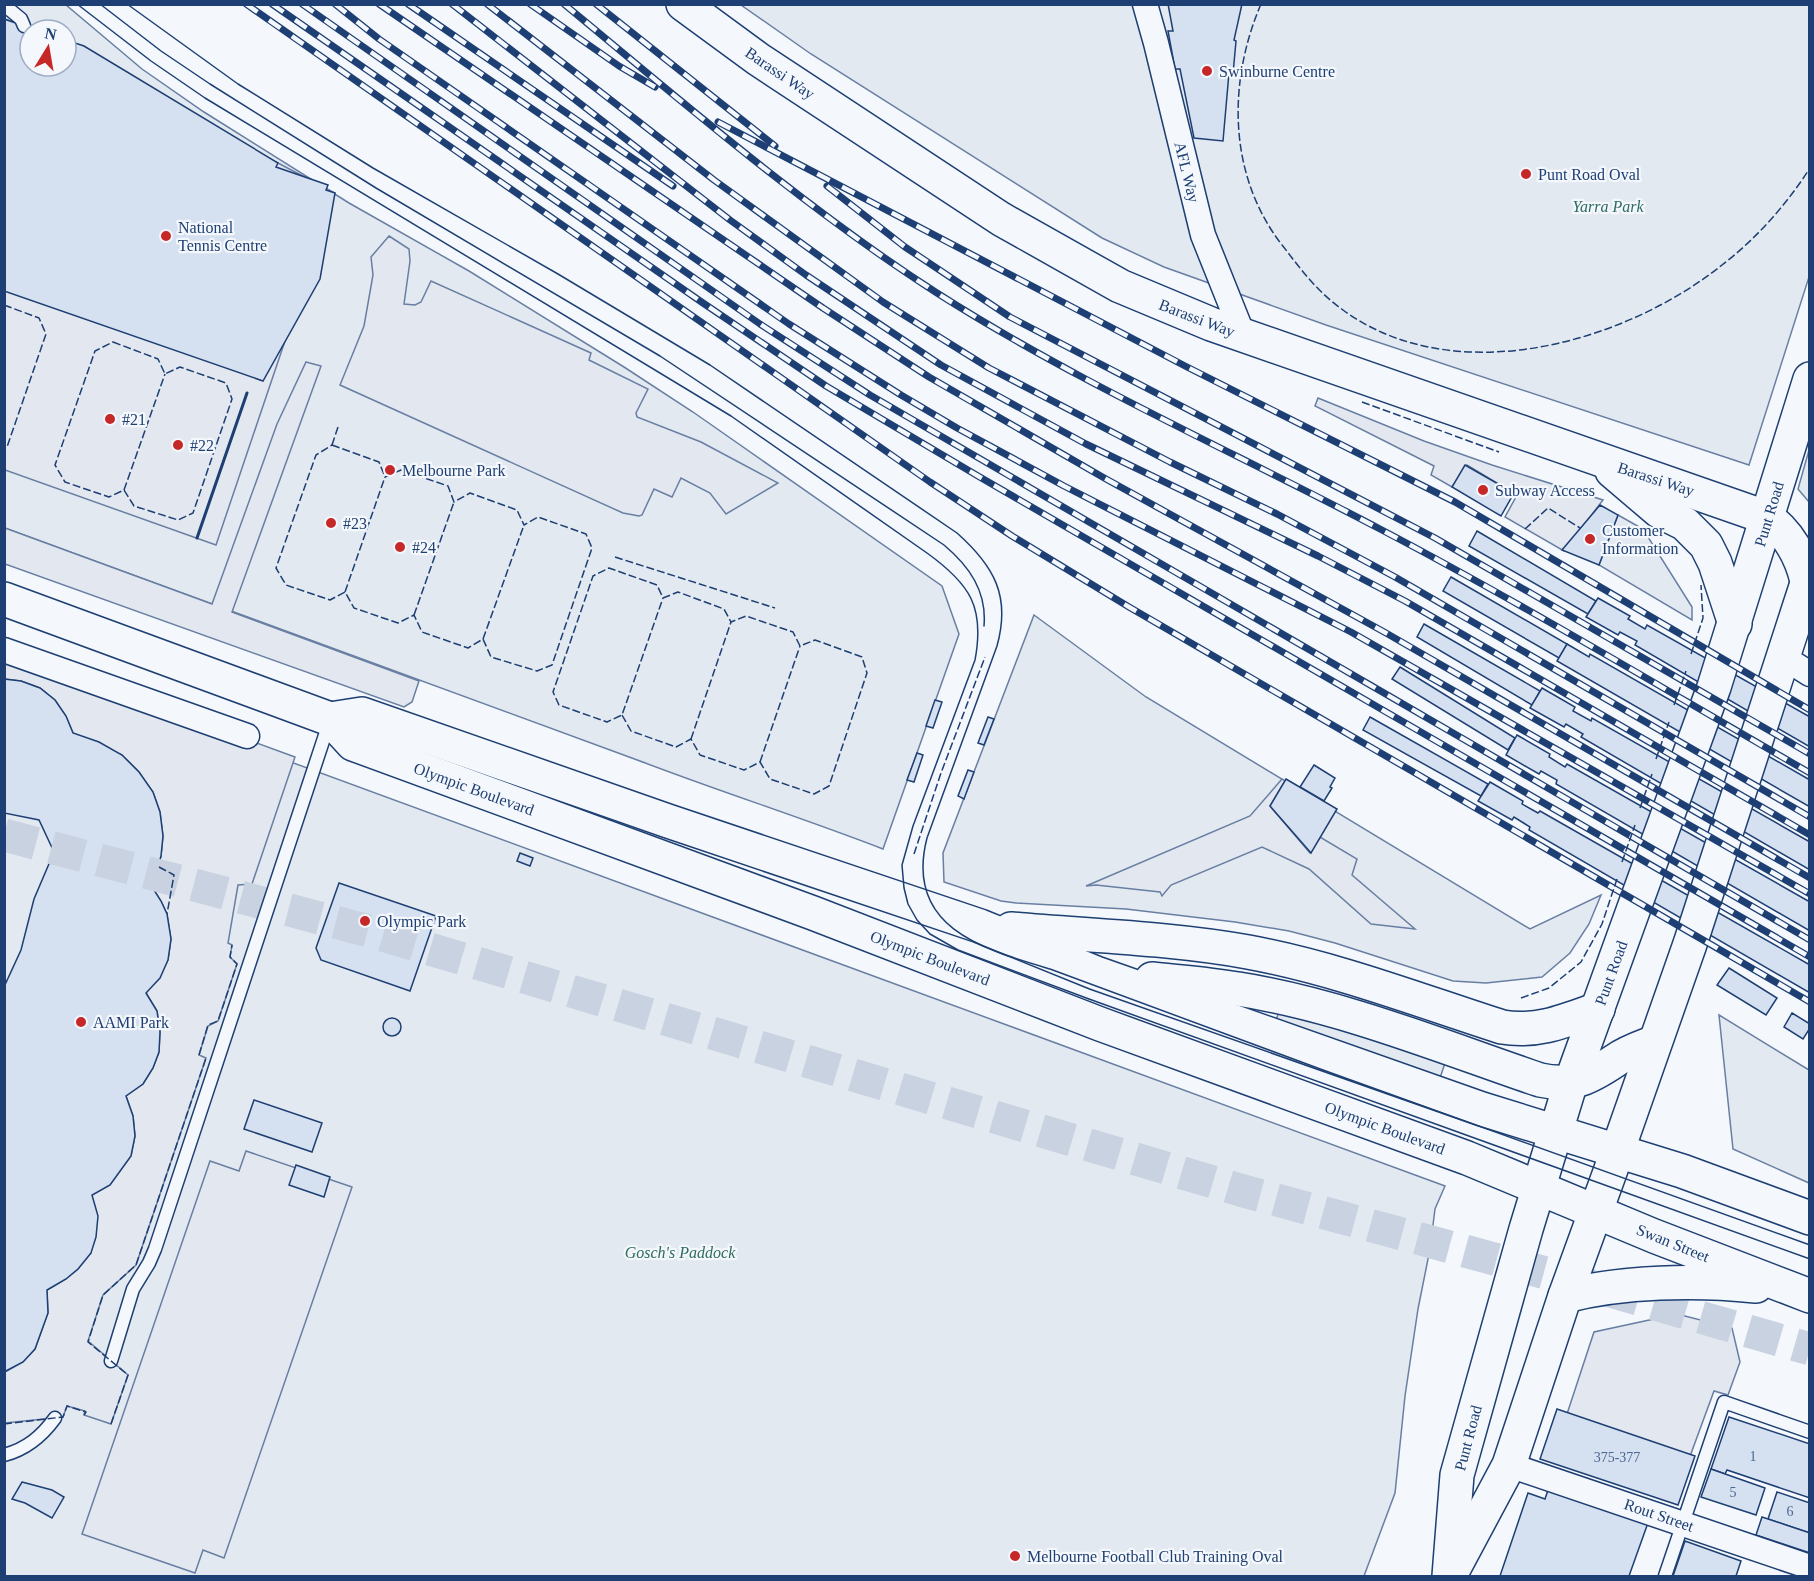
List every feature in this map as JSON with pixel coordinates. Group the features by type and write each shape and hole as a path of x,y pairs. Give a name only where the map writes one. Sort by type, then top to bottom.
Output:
{"main road":[{"name":"Barassi Way","path":"683,4 758,59 1001,219 1120,286 1182,313 1243,335 1768,518"},
{"name":"Punt Road","path":"1449,1576 1457,1475 1539,1187 1571,1082 1714,687 1809,379"},
{"path":"1599,460 1659,511 1685,524 1700,538 1715,563 1735,624"},
{"path":"1768,518 1782,529 1794,546 1808,577"},
{"name":"Punt Road","path":"1449,1576 1509,1466 1564,1296 1618,1150 1654,1042 1796,665 1808,577"},
{"name":"Olympic Boulevard","path":"4,599 330,719 353,744 935,959 1539,1187"},
{"name":"Olympic Boulevard","path":"330,719 362,714 668,821 980,926 1096,973 1475,1106 1556,1132"},
{"path":"980,926 1139,938 1221,948 1281,959 1374,984 1502,1027 1515,1029 1547,1027 1598,1009"},
{"path":"1100,1023 1089,999 1096,973 1111,955 1139,938"},
{"path":"935,959 1096,973 1238,989 1363,1020 1540,1080 1557,1083 1571,1082 1590,1076 1617,1059 1654,1042"},
{"path":"1556,1132 1682,1171 1809,1218"},
{"name":"Swan Street","path":"1539,1187 1669,1243 1806,1294"},
{"path":"1564,1296 1630,1284 1745,1285 1806,1294"}],"street":[{"name":"AFL Way","path":"1145,4 1203,235 1243,335"},
{"path":"4,650 247,736"},
{"name":"Rout Street","path":"1509,1466 1809,1567"}],"lane":[{"path":"4,5 20,18"},
{"path":"111,1361 133,1289 156,1249 330,719"},
{"path":"1665,1576 1724,1402 1809,1432"},
{"path":"4,1455 29,1445 44,1433 56,1418"}],"green space":[{"name":"Melbourne Park","path":"4,5 66,5 142,69 204,112 349,203 469,271 693,412 942,586 959,634 883,849 5,528"},
{"name":"Yarra Park","path":"741,5 1809,5 1809,277 1749,465 1326,325 1164,267 1102,238 811,54"},
{"path":"1809,450 1810,502 1798,489"},
{"path":"1618,515 1643,529 1692,607 1692,620 1599,565"},
{"path":"1034,615 1146,697 1530,929 1601,895 1589,924 1570,953 1542,977 1486,983 1453,981 1335,943 1289,931 1126,909 1001,901 944,882 943,853"},
{"name":"Gosch's Paddock","path":"5,657 1445,1186 1435,1209 1418,1309 1405,1396 1395,1493 1364,1576 5,1576"},
{"path":"1279,1012 1310,1019 1445,1063 1439,1081 1276,1020"},
{"path":"1719,1015 1809,1070 1809,1183 1733,1149"}],"shaded area":[{"name":"National Tennis Centre","path":"5,19 18,23 18,78 78,78 78,71 278,163 335,193 216,545 5,470"},
{"path":"389,236 409,249 410,261 404,304 415,305 421,302 431,281 591,353 589,360 648,389 636,413 637,417 701,442 778,483 726,514 710,493 681,478 672,497 654,489 642,515 623,513 340,385 364,326 373,275 371,257"},
{"path":"306,362 321,366 232,612 419,681 412,702 404,707 5,564 5,528 212,604 277,424"},
{"path":"1318,398 1424,441 1603,500 1564,551 1505,517 1517,495 1467,465 1452,487 1431,475 1434,466 1315,406"},
{"path":"4,650 295,757 252,884 238,885 228,943 232,945 230,957 237,964 218,1021 208,1026 199,1055 206,1058 136,1265 103,1295 88,1341 128,1375 111,1424 84,1415 85,1411 67,1406 63,1417 5,1423 5,1372 23,1362 35,1349 48,1313 47,1290 78,1269 91,1253 92,1195 110,1185 131,1156 135,1136 133,1116 126,1096 143,1084 159,1052 160,1032 157,1011 146,993 168,960 171,939 167,914 152,887 161,856 163,836 160,812 153,792 139,772 122,755 73,733 66,716 55,700 40,688 21,681 5,679"},
{"path":"1282,779 1285,781 1270,806 1310,853 1320,837 1357,859 1352,875 1415,929 1371,924 1309,869 1262,847 1171,885 1162,896 1160,892 1096,885 1086,886 1250,816"},
{"path":"246,1151 352,1187 224,1558 203,1550 195,1573 82,1534 210,1161 239,1171"},
{"path":"1677,1314 1732,1328 1740,1362 1728,1395 1714,1391 1689,1459 1566,1417 1594,1332"}],"building":[{"name":"Swinburne Centre","path":"1168,4 1242,4 1234,40 1236,41 1233,74 1229,73 1223,141 1194,138 1180,69 1175,69 1168,31 1173,31"},
{"name":"National Tennis Centre","path":"4,19 18,24 18,78 78,78 78,44 84,46 278,163 276,167 328,185 326,190 335,193 320,279 263,381 4,291"},
{"name":"Subway Access","path":"1465,465 1514,493 1501,516 1452,487"},
{"name":"Customer Information","path":"1600,505 1618,515 1599,565 1562,550"},
{"path":"1477,531 1596,601 1588,614 1469,546"},
{"path":"1451,577 1567,644 1559,658 1443,591"},
{"path":"1598,598 1630,616 1628,619 1645,629 1647,625 1810,717 1810,747 1635,645 1637,641 1620,632 1618,635 1586,617"},
{"path":"1424,624 1540,691 1532,705 1417,637"},
{"path":"1567,644 1589,657 1590,654 1810,780 1810,807 1557,661"},
{"path":"1400,667 1515,738 1508,750 1392,679"},
{"name":"AAMI Park","path":"4,679 21,681 40,688 55,700 66,716 73,733 99,742 122,755 139,772 153,792 160,812 163,836 161,856 152,887 167,914 171,939 168,960 160,978 146,993 157,1011 160,1032 159,1052 143,1084 126,1096 133,1116 135,1136 131,1156 110,1185 92,1195 98,1216 96,1237 91,1253 78,1269 47,1290 48,1313 35,1349 23,1362 4,1372 4,987 21,950 34,899 54,852 39,820 4,813"},
{"path":"1542,688 1575,707 1573,711 1591,721 1592,718 1810,842 1810,870 1581,737 1583,734 1566,724 1564,727 1530,708"},
{"path":"935,700 942,702 933,728 926,726"},
{"path":"988,717 994,719 984,745 978,743"},
{"path":"1370,717 1488,784 1481,796 1363,730"},
{"path":"1517,735 1550,754 1549,757 1565,767 1567,764 1810,902 1810,931 1556,784 1557,780 1541,771 1539,774 1506,755"},
{"path":"917,753 923,755 914,782 907,780"},
{"path":"1314,765 1335,778 1324,801 1300,787"},
{"path":"968,770 974,772 964,799 958,796"},
{"path":"1286,779 1337,809 1311,853 1270,806"},
{"path":"1490,782 1523,801 1522,804 1538,813 1540,811 1810,965 1810,993 1529,830 1530,827 1514,817 1512,820 1478,801"},
{"path":"520,853 533,858 530,866 517,861"},
{"path":"339,883 436,916 410,991 321,960 316,948"},
{"path":"1729,968 1777,998 1766,1015 1717,985"},
{"path":"1792,1013 1810,1024 1803,1039 1784,1027"},
{"path":"392,1018 398,1021 401,1027 398,1033 392,1036 386,1033 383,1027 386,1021"},
{"path":"254,1100 322,1123 312,1152 244,1129"},
{"path":"296,1165 330,1177 324,1197 289,1185"},
{"path":"1557,1409 1695,1456 1678,1505 1540,1459"},
{"path":"1729,1417 1810,1444 1810,1498 1727,1470 1725,1474 1711,1469"},
{"path":"1711,1469 1765,1488 1756,1515 1701,1497"},
{"path":"22,1482 52,1490 64,1497 52,1518 25,1503 12,1499"},
{"path":"1549,1487 1649,1520 1629,1576 1500,1576 1528,1493 1545,1499"},
{"path":"1777,1492 1810,1503 1810,1533 1768,1519"},
{"path":"1762,1517 1810,1533 1810,1553 1756,1535"},
{"path":"1685,1541 1741,1561 1736,1576 1673,1576"}],"tunnel":[{"path":"4,835 369,931 1240,1190 1579,1282 1810,1349"}],"tram line":[{"path":"77,4 151,61 205,98 731,416 927,553 954,575 971,598 976,611 978,641 975,660 913,826 902,865 908,904 917,920 930,934 958,950 1089,999 1810,1259"},
{"path":"100,4 161,51 210,84 376,188 660,356 944,545 975,580 983,602 984,626"},
{"path":"127,4 238,84 373,168 558,274 710,365 957,533 970,545 990,570 996,583 1002,612 997,646 927,838 923,868 927,893 938,913 954,929 999,953 1050,969 1810,1245"}],"railway":[{"path":"246,4 930,482 1012,536 1129,607 1810,1002"},
{"path":"272,4 826,386 1810,957"},
{"path":"302,4 760,324 870,395 1810,940"},
{"path":"335,4 379,39 789,324 901,395 1064,486 1351,632 1810,894"},
{"path":"379,4 823,308 929,377 1106,479 1386,633 1810,878"},
{"path":"408,4 673,186"},
{"path":"452,4 730,220 806,275 941,365 1086,444 1318,556 1405,601 1810,835"},
{"path":"487,4 714,180 883,302 989,368 1170,462 1277,514 1395,577 1810,817"},
{"path":"530,4 619,66 655,87"},
{"path":"564,4 793,191 888,260 990,326 1100,387 1434,558 1810,773"},
{"path":"596,4 775,146"},
{"path":"718,122 1187,367 1455,502 1810,710"},
{"path":"827,186 905,247 1010,317 1435,538 1810,754"}],"fence":[{"path":"1261,4 1250,33 1239,95 1238,125 1242,156 1250,186 1262,214 1279,241 1316,286 1343,310 1387,335 1435,348 1486,352 1537,348 1588,335 1637,317 1682,293 1735,255 1770,220 1810,168"},
{"path":"4,305 39,318 46,334 7,447 4,448"},
{"path":"113,342 158,359 165,374 180,367 226,383 232,399 193,513 178,520 134,506 124,490 109,497 65,482 55,465 95,351 113,342"},
{"path":"124,490 165,374"},
{"path":"1362,402 1499,452"},
{"path":"332,445 338,427"},
{"path":"332,445 379,462 385,477 401,470 448,486 454,502 470,493 517,510 524,525 538,517 586,534 592,548 552,665 537,671 491,657 483,639 468,648 422,632 414,615 398,623 354,608 345,592 330,600 286,585 276,568 316,455 332,445"},
{"path":"345,592 385,477"},
{"path":"414,615 454,502"},
{"path":"1525,529 1548,508 1580,528"},
{"path":"483,639 524,525"},
{"path":"615,557 775,608"},
{"path":"622,715 631,731 676,747 691,739 700,755 744,770 760,762 770,779 814,794 829,786 867,673 862,657 815,640 800,646 793,632 746,616 731,622 724,609 678,592 663,598 657,585 609,568 593,576 553,692 559,705 607,722 622,715 663,598"},
{"path":"1691,654 1703,618 1701,585"},
{"path":"691,739 731,622"},
{"path":"760,762 800,646"},
{"path":"914,854 941,773 985,657"},
{"path":"1674,705 1686,671"},
{"path":"1656,759 1669,722"},
{"path":"1640,808 1652,774"},
{"path":"1622,862 1635,825"},
{"path":"159,867 174,875 167,914"},
{"path":"1521,998 1549,988 1581,962 1602,924 1617,879"},
{"path":"199,1055 208,1025 218,1021 237,964 230,957 232,945"},
{"path":"111,1424 128,1375 88,1342 103,1295 136,1265 206,1058"},
{"path":"4,1424 63,1417 67,1406 86,1412 84,1415"}],"wall":[{"path":"197,538 247,393"}],"place":[{"name":"Swinburne Centre","path":"1207,71"},
{"name":"Punt Road Oval","path":"1526,174"},
{"name":"National Tennis Centre","path":"166,236"},
{"name":"#21","path":"110,419"},
{"name":"#22","path":"178,445"},
{"name":"Melbourne Park","path":"390,470"},
{"name":"Subway Access","path":"1483,490"},
{"name":"#23","path":"331,523"},
{"name":"Customer Information","path":"1590,539"},
{"name":"#24","path":"400,547"},
{"name":"Olympic Park","path":"365,921"},
{"name":"AAMI Park","path":"81,1022"},
{"name":"Melbourne Football Club Training Oval","path":"1015,1556"}]}
